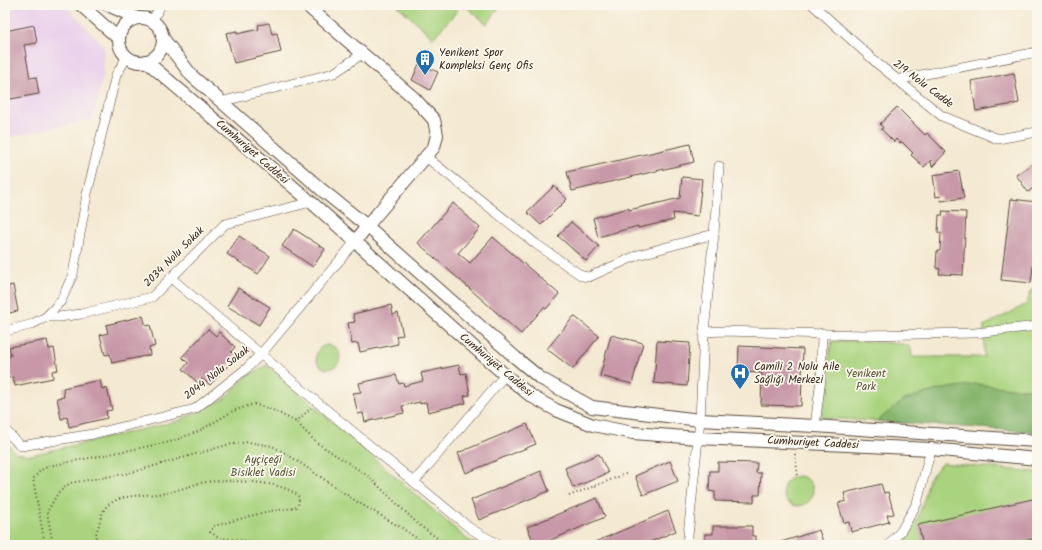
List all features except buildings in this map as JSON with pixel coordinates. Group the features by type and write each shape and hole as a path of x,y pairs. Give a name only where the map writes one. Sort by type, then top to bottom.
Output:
{"street":[{"path":"81,5 119,39"},
{"path":"108,5 137,18 152,21 161,31 162,37 160,49 152,58 139,62 127,57 120,47 119,39 120,32 124,25 137,18"},
{"path":"152,21 161,5"},
{"path":"306,5 414,98 434,120 437,135 434,147 355,242"},
{"name":"219 Nolu Cadde","path":"813,5 896,80 942,116 998,139 1037,132"},
{"name":"Cumhuriyet Caddesi","path":"162,37 192,76 220,102 322,190 367,226 516,358 540,378 592,407 700,420 1037,441"},
{"path":"896,80 1037,52"},
{"path":"220,102 334,73 362,54"},
{"path":"46,317 61,301 73,274 87,194 116,75 127,57"},
{"name":"Cumhuriyet Caddesi","path":"146,61 311,202 505,375 531,396 556,410 593,425 633,433 698,438 931,449 1037,459"},
{"path":"426,157 536,244 582,276 589,277 638,254 714,234"},
{"path":"687,545 700,420 704,332 719,166"},
{"name":"2034 Nolu Sokak","path":"5,331 30,325 46,317 81,314 152,298 225,224 311,202"},
{"name":"2044 Nolu Sokak","path":"5,430 21,446 93,434 195,409 247,368 261,354 355,242"},
{"path":"171,278 471,530 499,545"},
{"path":"704,332 724,331 863,335 975,333 1037,326"},
{"path":"815,426 821,379 822,333"},
{"path":"414,482 505,375"},
{"path":"889,545 901,531 917,503 931,449"}],"path":[{"path":"296,422 317,402"},
{"path":"44,545 34,479 42,470 49,466 170,442 199,431 233,410 254,404 273,410 296,422 317,443 366,475 419,525 447,545"},
{"path":"53,545 47,512 58,493 70,483 130,473 227,445 248,442 272,446 287,454 356,501 402,528 426,545"},
{"path":"794,442 798,476"},
{"path":"570,496 628,473"},
{"path":"99,545 95,534 104,510 106,506 119,499 165,493 201,483 219,481 250,481 275,485 298,495 298,505 294,508 269,511 214,526 210,532 219,538 286,545"}],"shaded area":[{"path":"5,5 65,5 104,46 103,77 92,119 5,138"}],"green space":[{"path":"397,5 452,5 458,10 433,38"},
{"path":"464,5 501,5 487,24"},
{"name":"Yenikent Park","path":"1031,290 1037,290 1037,432 821,418 824,386 832,341 863,341 908,345 911,348 912,357 984,357 984,326 1027,304"},
{"path":"328,345 333,346 339,352 339,362 333,368 328,369 323,368 317,362 316,357 317,352 323,346"},
{"name":"Ayçiçeği Bisiklet Vadisi","path":"267,365 468,540 478,545 5,545 5,440 15,453 31,455 178,421 224,399 246,377"},
{"path":"975,384 1022,389 1037,388 1037,432 877,421 904,400 937,390"},
{"path":"942,463 1037,472 1037,545 897,545 916,522 924,500 929,479"},
{"path":"798,476 809,480 813,491 809,502 798,506 787,502 783,491 787,480"}],"place":[{"name":"Yenikent Spor Kompleksi Genç Ofis","path":"425,76"},
{"name":"Camili 2 Nolu Aile Sağlığı Merkezi","path":"740,390"}]}
